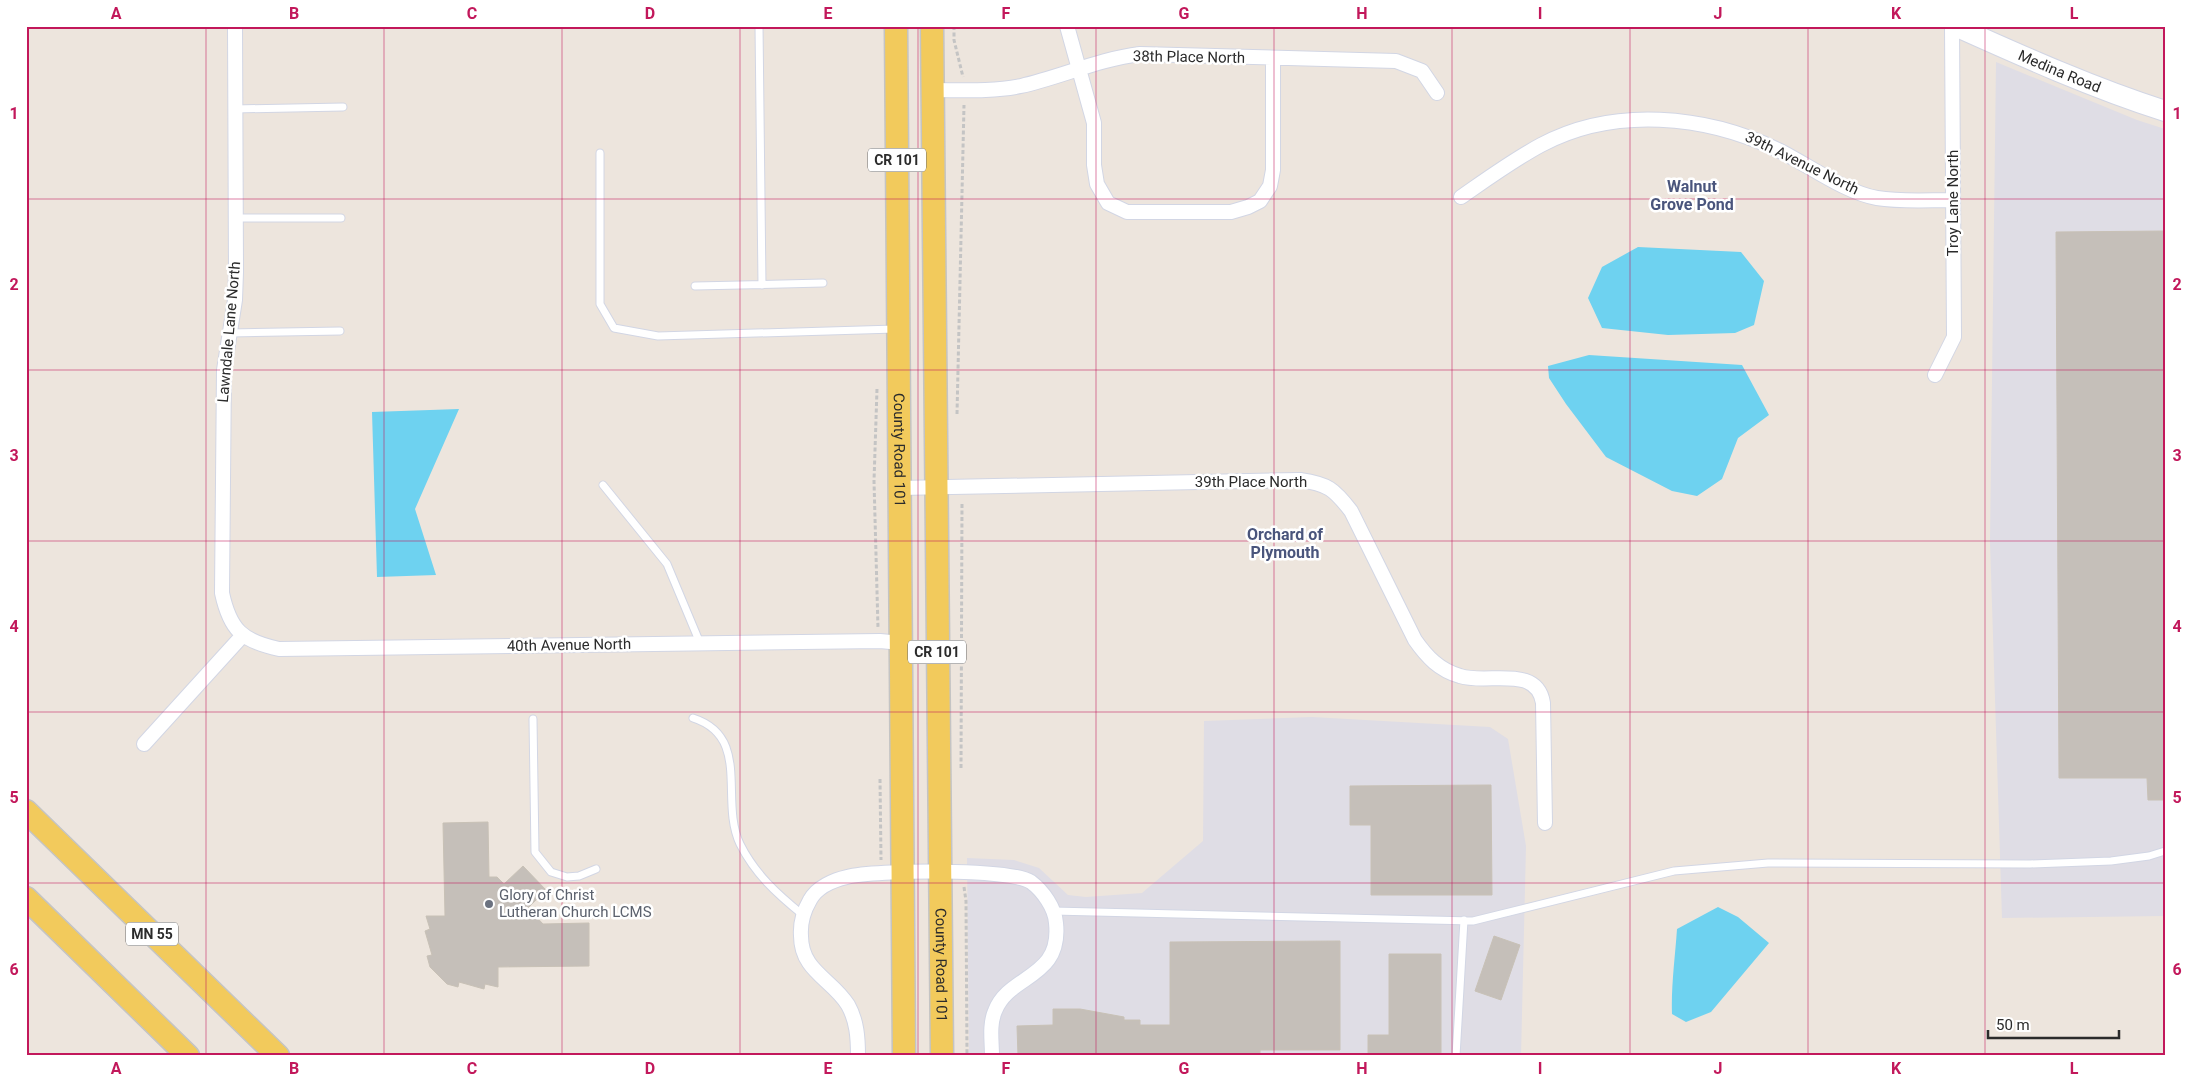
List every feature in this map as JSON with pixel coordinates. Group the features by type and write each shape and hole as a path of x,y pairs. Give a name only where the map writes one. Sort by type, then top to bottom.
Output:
{"main road":[{"name":"County Road 101","path":"896,26 904,1056"},
{"name":"County Road 101","path":"932,26 942,1056"},
{"name":"MN 55","path":"26,811 278,1056"},
{"path":"26,898 188,1056"}],"street":[{"name":"Lawndale Lane North","path":"235,26 235,300 224,370 222,414 222,593 230,622 241,634"},
{"path":"1067,26 1094,123 1094,165 1098,184 1108,203 1128,212 1231,212 1260,201 1270,186 1273,170 1273,58"},
{"name":"Medina Road","path":"1954,26 2124,98 2165,111"},
{"name":"Troy Lane North","path":"1935,375 1954,337 1952,200 1954,26"},
{"name":"38th Place North","path":"932,90 988,90 1019,87 1123,56 1140,54 1396,62 1422,71 1437,93"},
{"name":"39th Avenue North","path":"1461,197 1542,144 1580,130 1619,121 1660,119 1701,123 1741,133 1779,150 1851,189 1875,198 1952,200"},
{"name":"39th Place North","path":"899,488 1300,480 1321,483 1338,494 1351,510 1416,640 1427,656 1442,669 1460,677 1480,680 1520,679 1529,681 1537,686 1542,694 1543,703 1545,823"},
{"path":"144,744 241,634"},
{"name":"40th Avenue North","path":"241,634 258,644 279,649 880,641 901,643"},
{"path":"858,1056 856,1022 847,1003 810,965 801,949 800,921 811,898 824,886 847,877 881,873 1011,875 1030,882 1044,894 1056,921 1053,949 1045,964 1033,976 1017,985 1004,996 995,1010 991,1025 992,1056"}],"lane":[{"path":"759,26 762,285"},
{"path":"235,109 343,107"},
{"path":"600,153 600,304 614,328 658,336 898,329"},
{"path":"236,218 341,218"},
{"path":"695,286 823,283"},
{"path":"230,332 340,331"},
{"path":"603,485 667,564 700,643"},
{"path":"693,718 704,721 713,728 722,737 729,751 732,818 740,843 755,870 774,891 803,915"},
{"path":"532,719 535,852 551,872 567,877 579,876 596,869"},
{"path":"1053,911 1473,920 1674,871 1768,863 2030,864 2111,861 2149,856 2165,851"},
{"path":"1456,1056 1464,920"}],"path":[{"path":"954,26 954,40 962,76"},
{"path":"966,901 967,1056"}],"shaded area":[{"path":"1996,62 2137,120 2165,129 2165,916 2002,918 1990,542"},
{"path":"1312,717 1490,727 1508,739 1526,846 1521,1056 969,1056 967,858 1014,860 1039,868 1068,895 1086,897 1142,893 1203,841 1204,721"}],"water":[{"path":"1638,247 1741,252 1764,281 1754,325 1735,333 1668,335 1602,328 1588,298 1602,267"},
{"path":"1589,355 1742,365 1769,415 1738,438 1722,479 1697,496 1672,491 1606,457 1549,378 1548,366"},
{"path":"459,409 415,509 436,575 377,577 372,412"},
{"path":"1718,907 1738,917 1769,943 1711,1012 1686,1022 1672,1014 1677,929"}],"building":[{"path":"2165,231 2165,800 2148,800 2147,778 2059,778 2056,232"},
{"path":"1491,785 1492,895 1371,895 1371,825 1350,825 1350,786"},
{"name":"Glory of Christ Lutheran Church LCMS","path":"488,822 489,877 497,877 504,884 523,866 546,890 528,908 543,924 589,923 589,966 498,967 498,987 485,984 484,989 459,982 458,987 447,984 430,967 427,956 432,955 425,931 430,929 426,916 445,916 443,823"},
{"path":"1494,936 1520,945 1501,1000 1475,991"},
{"path":"1340,941 1340,1050 1260,1050 1260,1056 1018,1056 1017,1026 1053,1025 1053,1009 1080,1009 1124,1017 1124,1020 1140,1020 1140,1025 1170,1025 1170,942"},
{"path":"1389,954 1441,954 1441,1056 1368,1056 1368,1035 1389,1035"}],"place":[{"name":"Glory of Christ Lutheran Church LCMS","path":"489,904"}],"district":[{"name":"Walnut Grove Pond","path":"1692,195"},
{"name":"Orchard of Plymouth","path":"1285,543"}]}
